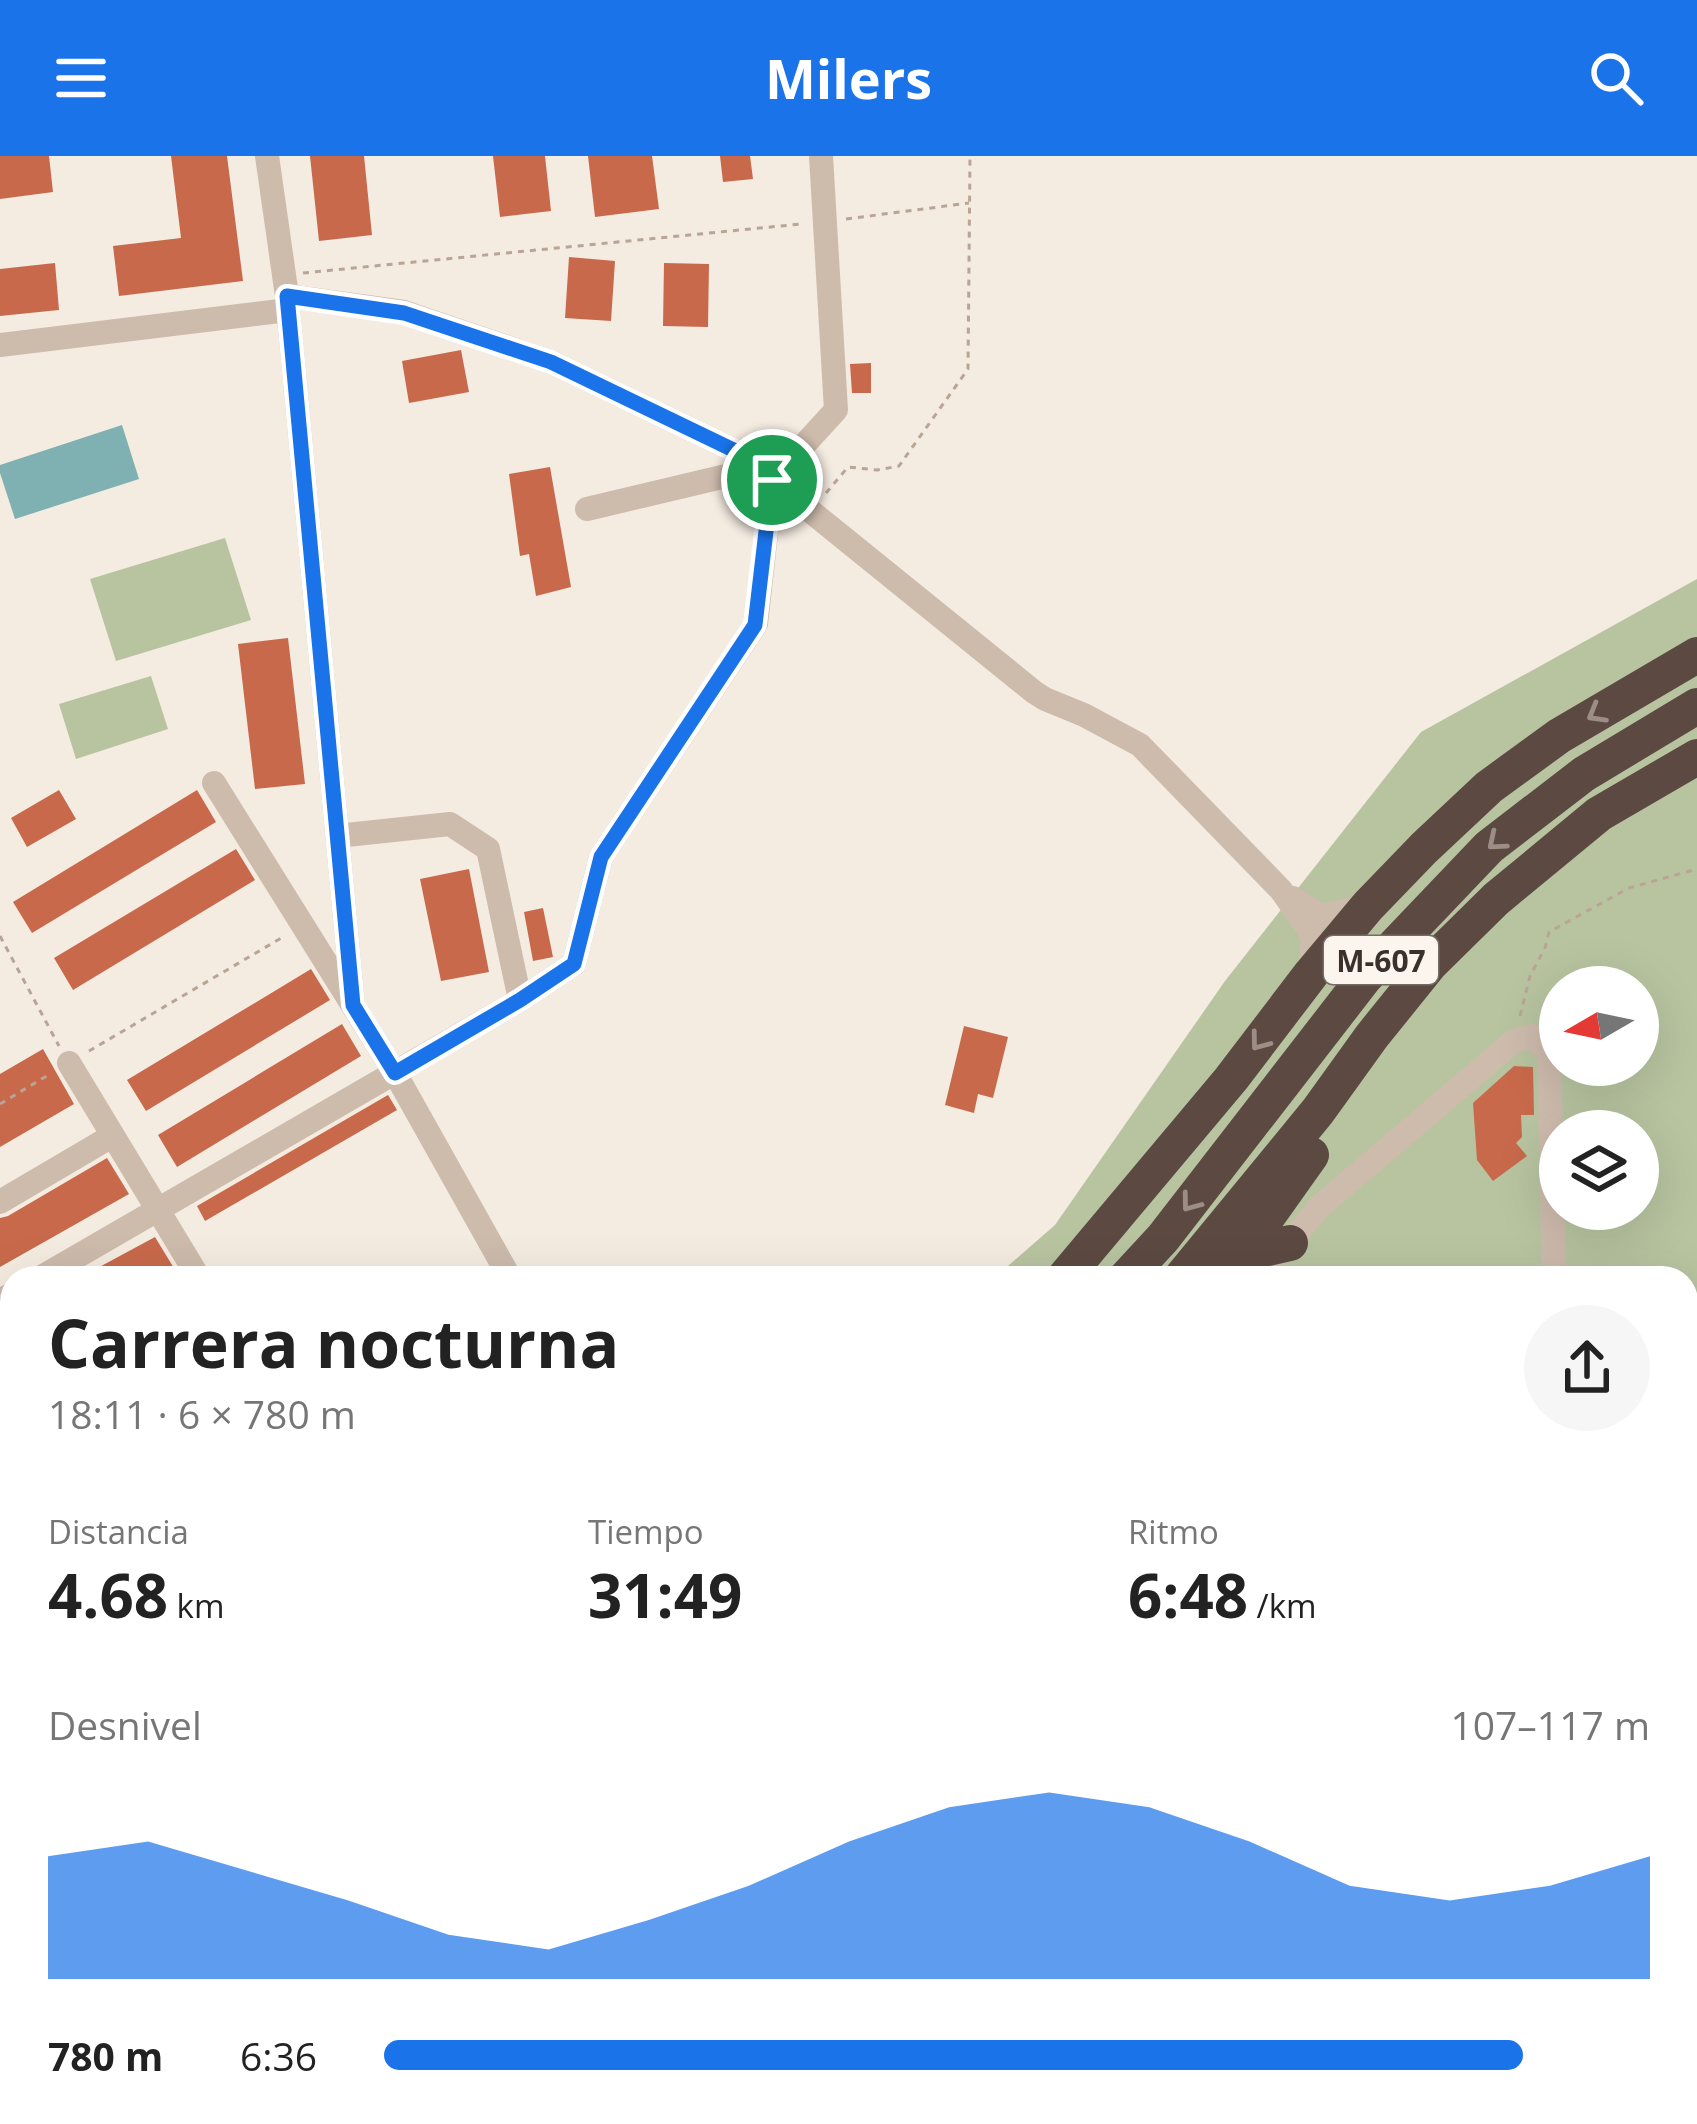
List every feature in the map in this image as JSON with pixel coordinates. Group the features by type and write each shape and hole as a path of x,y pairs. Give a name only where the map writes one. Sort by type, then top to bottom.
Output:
{"highway":[{"path":"1074,1266 1231,1079 1311,974 1424,848 1489,787 1559,736 1697,655"},
{"name":"M-607","path":"1137,1266 1365,977 1489,847 1584,774 1697,706"},
{"name":"M-607","path":"1191,1266 1430,964 1496,899 1599,814 1697,757"},
{"path":"1234,1266 1272,1238 1430,964"}],"street":[{"path":"267,156 286,294 353,1005"},
{"path":"587,509 766,474 836,410 821,156"},
{"path":"0,346 286,294 404,313 551,362 748,457 1045,699 1140,745 1281,890 1313,936 1311,974"},
{"path":"61,1266 520,1000 574,964 601,857 755,625 766,474"},
{"path":"214,783 395,1073 503,1266"},
{"path":"338,836 450,824 488,849 520,1000"},
{"path":"1281,890 1321,916 1368,906"},
{"path":"1254,1266 1272,1238 1318,1208 1514,1041 1532,1036 1550,1052 1554,1266"},
{"path":"69,1063 192,1266"},
{"path":"0,1202 112,1136"}],"path":[{"path":"811,510 848,466 877,470 899,466 968,369 970,156"},
{"path":"286,294 969,203"},
{"path":"1514,1041 1530,976 1549,932 1629,888 1697,869"},
{"path":"0,1104 303,925"},
{"path":"0,936 69,1063"}],"green space":[{"path":"225,538 251,620 116,661 90,579"},
{"path":"1697,579 1697,1266 1008,1266 1055,1225 1225,981 1421,732"},
{"path":"151,676 168,729 76,759 59,704"}],"water":[{"path":"122,425 139,479 15,519 0,465"}],"building":[{"path":"0,156 49,156 53,192 0,199"},
{"path":"171,156 227,156 243,281 119,296 113,246 181,238"},
{"path":"310,156 364,156 372,235 319,241"},
{"path":"493,156 545,156 551,211 500,217"},
{"path":"588,156 652,156 659,209 595,217"},
{"path":"720,156 750,156 753,179 723,182"},
{"path":"569,257 615,261 611,321 565,318"},
{"path":"55,263 59,310 0,316 0,269"},
{"path":"664,263 709,264 708,327 663,326"},
{"path":"461,350 469,392 409,403 402,361"},
{"path":"871,363 871,393 852,393 850,364"},
{"path":"550,467 571,587 536,596 529,554 520,556 509,474"},
{"path":"288,638 305,784 255,789 238,644"},
{"path":"59,790 76,819 27,847 11,818"},
{"path":"197,790 216,822 32,933 13,902"},
{"path":"236,849 255,880 73,990 54,958"},
{"path":"469,869 489,972 441,981 420,879"},
{"path":"543,908 553,957 533,961 524,912"},
{"path":"311,969 330,1000 146,1111 127,1080"},
{"path":"342,1024 361,1056 177,1167 158,1135"},
{"path":"964,1026 1008,1037 993,1098 978,1094 974,1113 945,1105"},
{"path":"43,1049 74,1104 0,1147 0,1074"},
{"path":"1514,1066 1533,1067 1534,1115 1521,1115 1522,1137 1516,1143 1527,1156 1493,1181 1477,1160 1473,1103"},
{"path":"388,1095 397,1110 205,1221 197,1206"},
{"path":"107,1158 129,1194 0,1266 0,1218"},
{"path":"155,1237 173,1266 101,1266"}],"route":[{"path":"287,296 404,313 551,362 748,457 772,480 755,625 601,857 574,964 395,1073 353,1005 287,296"}]}
